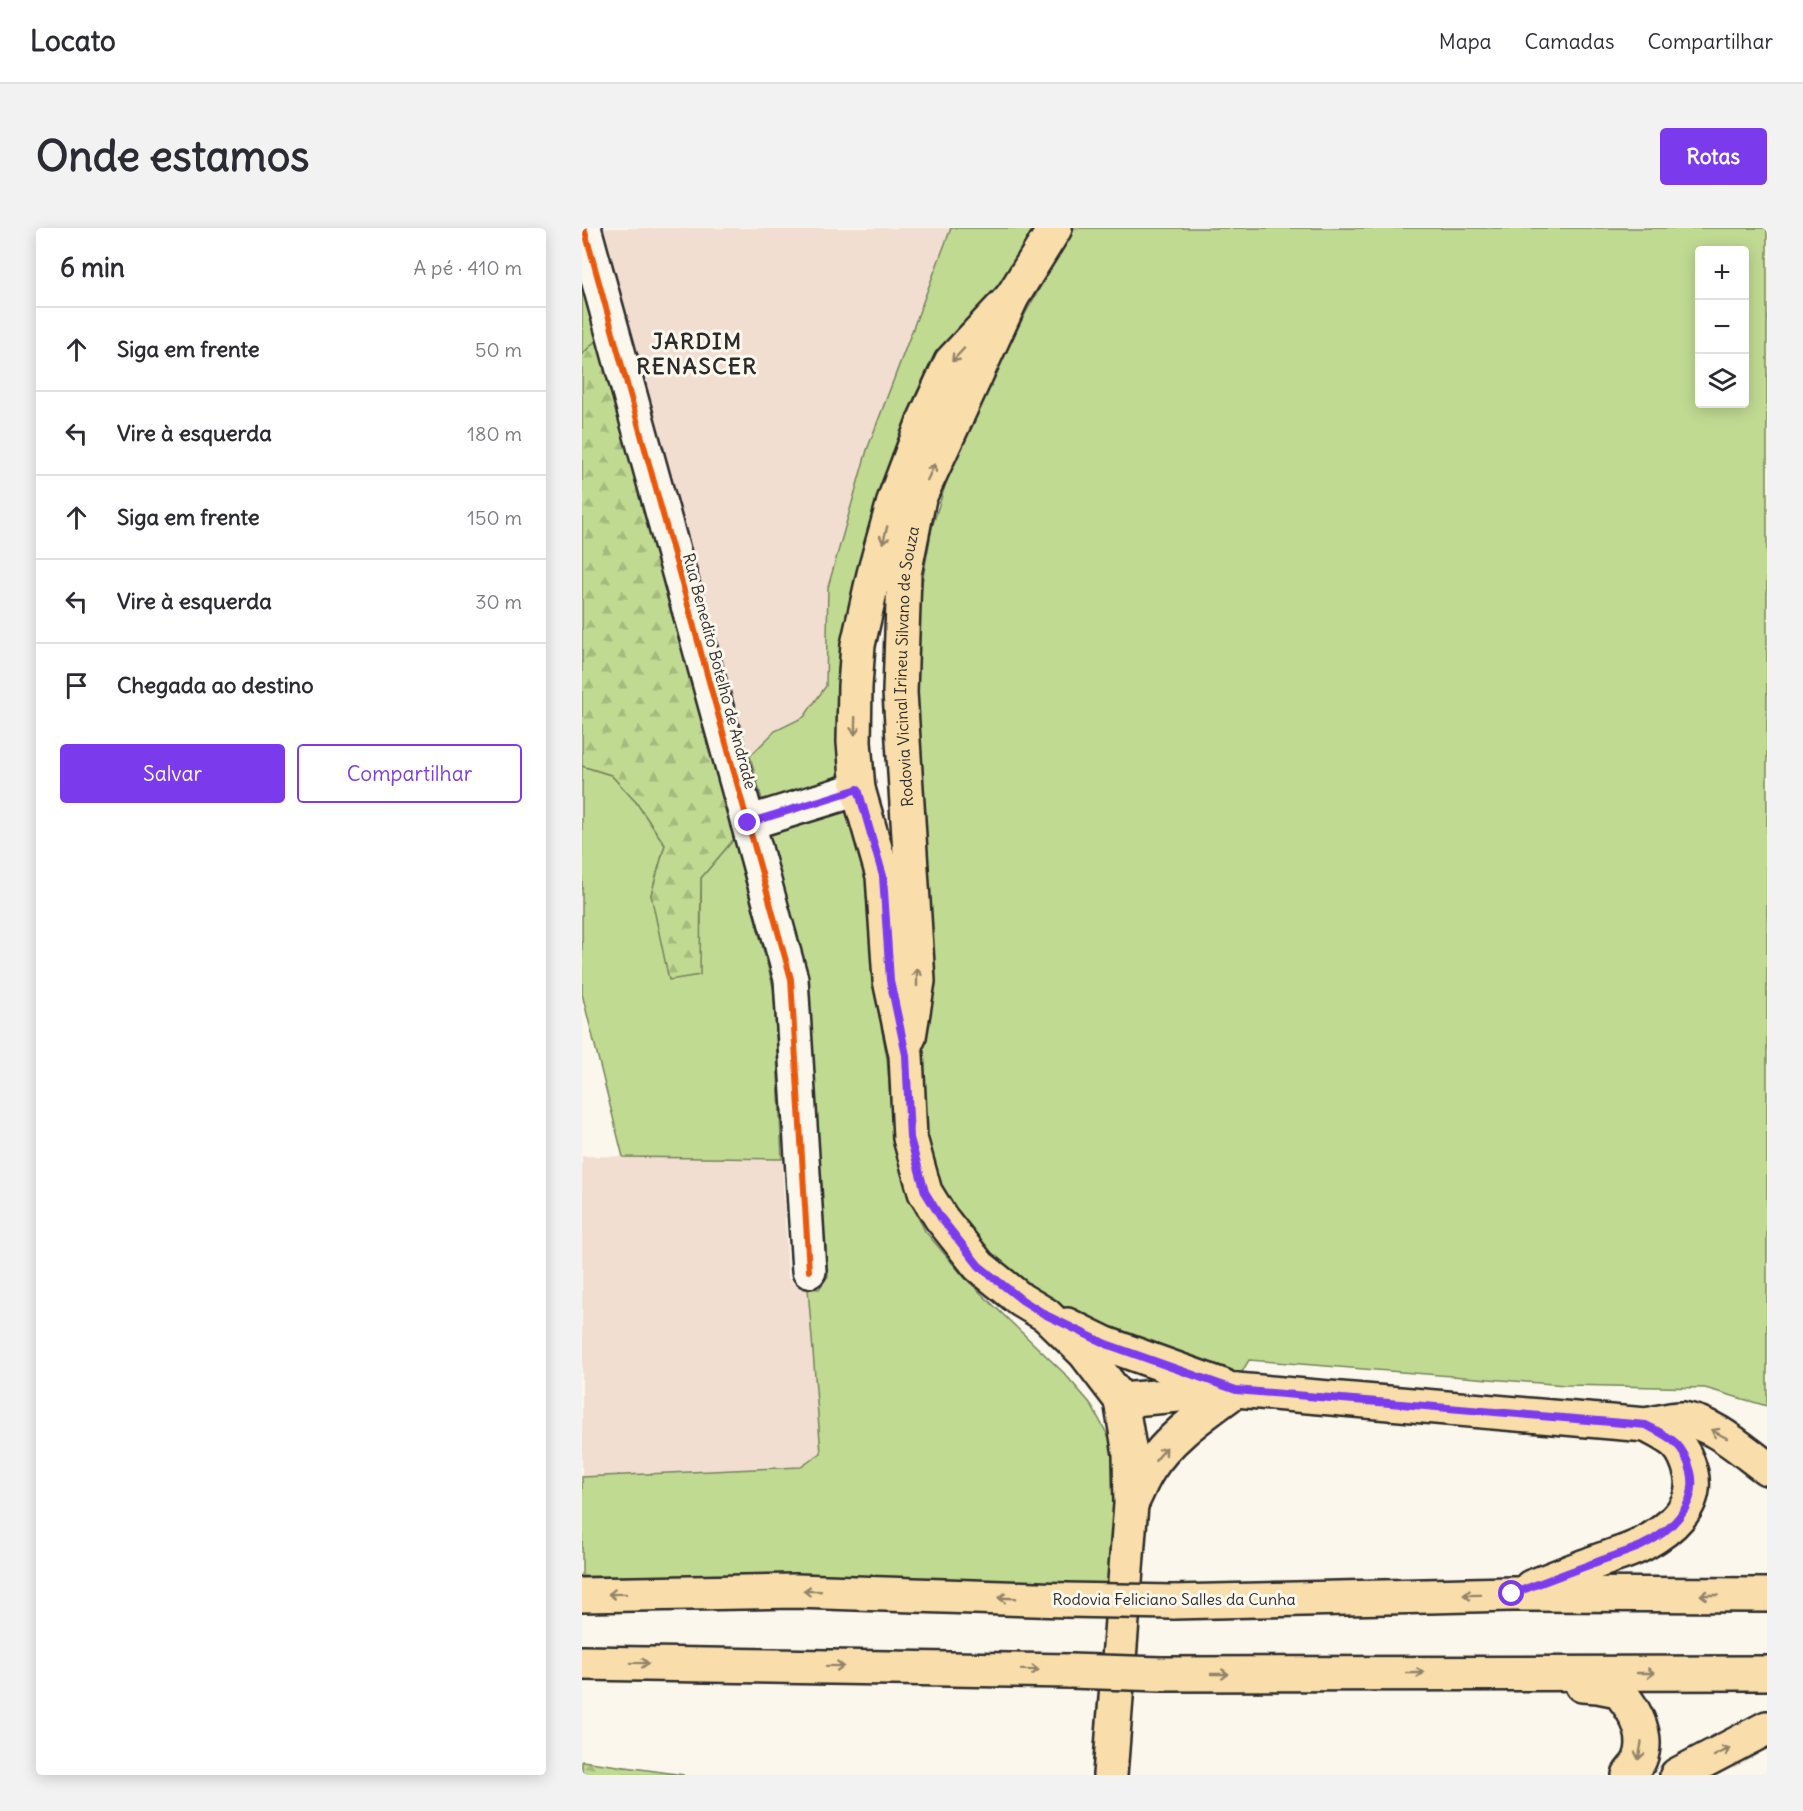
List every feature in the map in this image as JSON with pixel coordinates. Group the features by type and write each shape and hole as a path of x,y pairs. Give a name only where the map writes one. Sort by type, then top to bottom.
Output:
{"main road":[{"name":"Rodovia Vicinal Irineu Silvano de Souza","path":"906,1055 918,981 900,692 904,574 920,498 1012,297 1055,228"},
{"name":"Rodovia Vicinal Irineu Silvano de Souza","path":"1012,297 951,362 924,421 895,498 874,574 858,645 855,742 860,796 883,876 890,980 906,1055 910,1138 925,1192 941,1218 979,1266 1022,1300 1046,1315 1084,1353 1121,1400 1130,1454 1131,1504 1110,1775"},
{"path":"855,686 866,681 879,680 891,684 900,692"},
{"path":"860,796 874,808 898,805 907,797"},
{"path":"1046,1315 1106,1344 1236,1390"},
{"path":"1131,1504 1150,1467 1167,1447 1196,1419 1236,1390"},
{"path":"1121,1400 1236,1390 1646,1425 1682,1419 1704,1426 1726,1438 1767,1468"},
{"path":"1512,1594 1642,1545 1669,1527 1682,1514 1692,1495 1692,1479 1687,1459 1675,1441 1646,1425"},
{"name":"Rodovia Feliciano Salles da Cunha","path":"582,1595 796,1591 1173,1602 1512,1594 1767,1595"},
{"path":"582,1663 1161,1674 1767,1673"},
{"path":"1482,1673 1618,1690 1636,1716 1642,1736 1640,1759 1629,1775"},
{"path":"1677,1775 1767,1728"}],"street":[{"name":"Rua Benedito Botelho de Andrade","path":"584,228 791,980 809,1270"},
{"path":"748,823 860,796"}],"shaded area":[{"path":"601,228 951,228 867,450 828,587 826,686 804,717 775,731 750,756"},
{"path":"582,1156 782,1159 788,1278 798,1287 808,1288 821,1453 801,1467 582,1477"}],"green space":[{"path":"951,228 1045,228 913,421 846,777 781,805 762,800 750,756 775,731 804,717 826,686 828,587 867,450"},
{"path":"1074,228 1767,228 1767,1406 1705,1388 1566,1385 1249,1360 1236,1382 1028,1294 987,1261 936,1188 922,1139 920,1060 933,988 913,693 922,583 932,527 952,464 1024,316"},
{"path":"582,269 600,336 582,355"},
{"path":"600,336 734,839 701,878 700,975 669,980 651,895 665,845 636,802 611,775 582,766 582,355"},
{"path":"582,766 611,775 636,802 665,845 651,895 701,924 701,878 734,839 774,990 782,1159 623,1157 582,994"},
{"path":"840,808 851,817 869,882 875,992 887,1058 894,1144 908,1196 925,1231 964,1277 1064,1373 1090,1403 1111,1441 1114,1454 1117,1509 1107,1589 794,1577 582,1576 582,1477 801,1467 821,1453 808,1288 819,1289 828,1276 802,971 766,839 777,830"},
{"path":"582,1761 684,1775 582,1775"}],"cycle path":[{"path":"584,228 791,979 809,1271"}],"district":[{"name":"JARDIM RENASCER","path":"697,354"}],"route":[{"path":"748,823 858,789 883,876 890,980 906,1055 910,1138 925,1192 941,1218 979,1266 1022,1300 1046,1315 1106,1344 1236,1390 1646,1425 1675,1441 1687,1459 1692,1479 1692,1495 1682,1514 1669,1527 1642,1545 1512,1594"}]}
